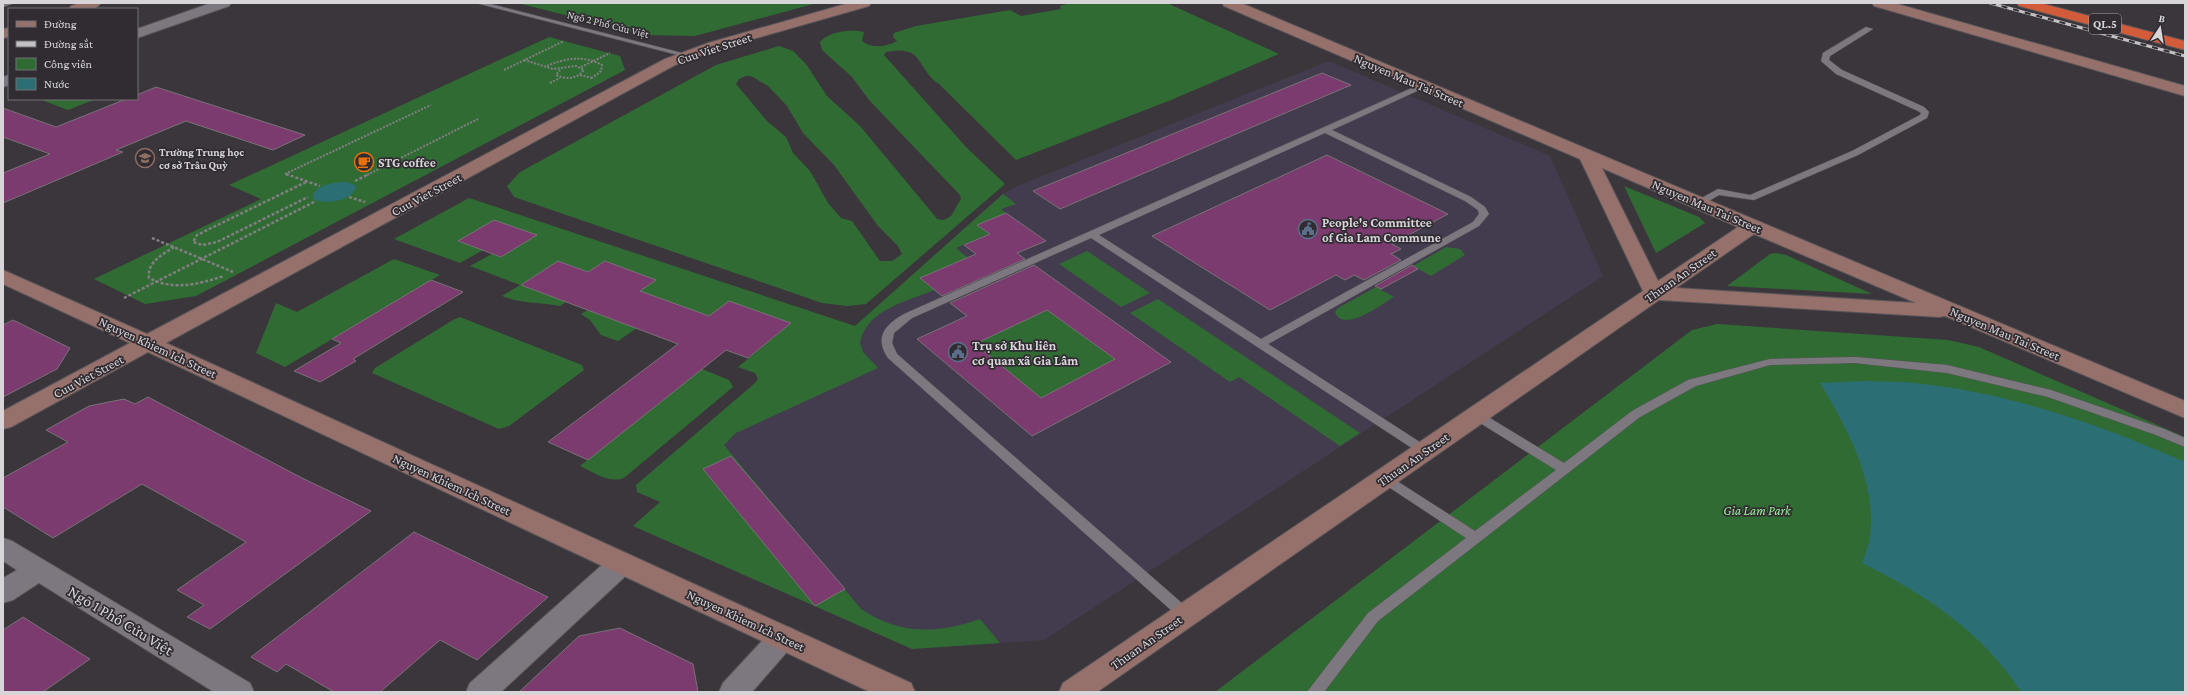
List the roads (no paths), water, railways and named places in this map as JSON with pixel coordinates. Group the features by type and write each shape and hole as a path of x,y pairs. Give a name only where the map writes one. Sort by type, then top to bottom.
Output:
{"highway":[{"name":"QL.5","path":"2024,3 2185,46"},
{"name":"QL.5","path":"2049,3 2185,39"}],"street":[{"path":"79,8 94,3"},
{"path":"138,34 224,3"},
{"name":"Cuu Viet Street","path":"3,421 686,55 864,3"},
{"name":"Nguyen Mau Tai Street","path":"1229,3 2185,410"},
{"path":"1879,3 2185,91"},
{"path":"1587,156 1654,293 1956,312"},
{"name":"Thuan An Street","path":"1074,692 1752,226"},
{"name":"Nguyen Khiem Ich Street","path":"3,276 900,692"},
{"name":"Ngõ 1 Phố Cửu Việt","path":"3,548 239,692"},
{"path":"481,692 622,563"},
{"path":"3,592 38,570"},
{"path":"734,692 783,637"}],"lane":[{"path":"3,5 12,3"},
{"name":"Ngõ 2 Phố Cửu Việt","path":"479,3 686,55"},
{"path":"1699,203 1718,192 1751,198 1855,154 1924,116 1925,112 1921,108 1839,72 1825,60 1826,55 1869,29"},
{"path":"1186,615 903,365 887,348 886,338 890,329 908,316 1424,86"},
{"path":"1260,344 1476,224 1484,214 1482,209 1468,199 1325,130"},
{"path":"1091,234 1425,451"},
{"path":"1315,692 1373,617 1636,414 1692,383 1770,362 1855,360 1947,369 2051,394 2160,432 2185,443"},
{"path":"1476,416 1564,469"},
{"path":"1385,478 1475,538"}],"water":[{"path":"346,182 355,185 356,187 349,196 344,199 324,202 313,199 316,190 320,187"},
{"path":"1865,381 1908,382 1949,387 2018,402 2120,435 2185,462 2185,692 2021,692 1989,651 1970,633 1930,602 1862,563 1869,539 1871,516 1869,496 1858,456 1850,437 1820,383"}],"railway":[{"path":"1990,3 2185,56"}],"place":[{"name":"Trường Trung học cơ sở Trâu Quỳ","path":"145,158"},
{"name":"STG coffee","path":"364,162"},
{"name":"People's Committee of Gia Lam Commune","path":"1308,229"},
{"name":"Trụ sở Khu liên cơ quan xã Gia Lâm","path":"958,352"}],"park label":[{"name":"Gia Lam Park","path":"1757,510"}]}
